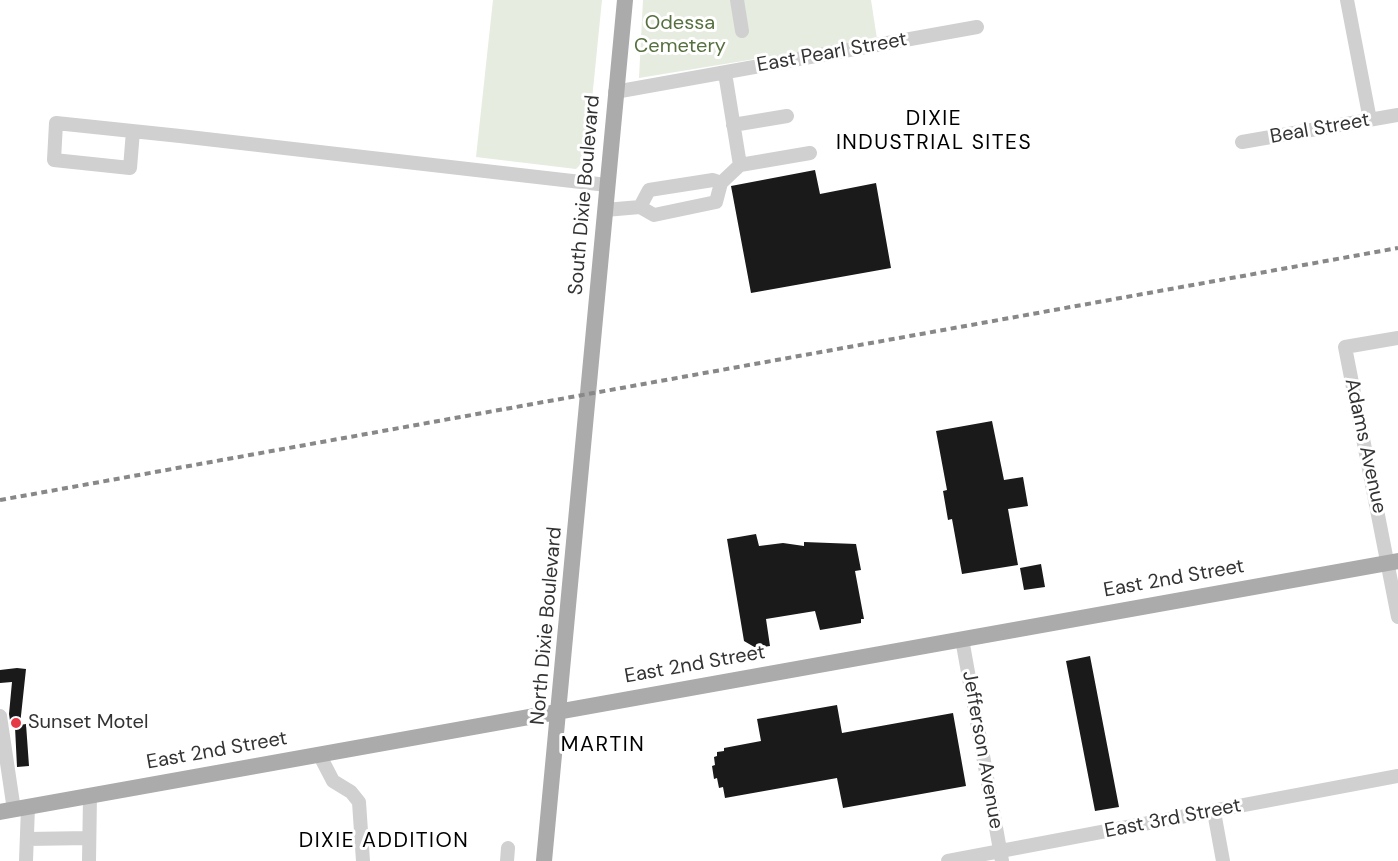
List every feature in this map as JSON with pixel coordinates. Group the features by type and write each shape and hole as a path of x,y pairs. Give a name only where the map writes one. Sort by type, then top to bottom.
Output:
{"main road":[{"name":"South Dixie Boulevard","path":"589,394 625,0"},
{"name":"North Dixie Boulevard","path":"544,861 589,394"},
{"name":"East 2nd Street","path":"14,809 1393,562"}],"street":[{"path":"737,0 742,31"},
{"path":"1347,0 1370,120"},
{"name":"East Pearl Street","path":"615,92 977,27"},
{"path":"724,73 740,165"},
{"name":"Beal Street","path":"1242,142 1398,115"},
{"path":"734,125 788,116"},
{"path":"133,131 130,168 54,160 56,123 133,131 607,185"},
{"path":"605,210 640,207 654,215 716,202 721,183 740,165 810,153"},
{"path":"640,207 649,190 713,180 721,183"},
{"name":"Adams Avenue","path":"1398,338 1345,347 1393,562 1398,617"},
{"name":"Jefferson Avenue","path":"962,639 1001,857"},
{"path":"0,716 14,809 27,839 26,861"},
{"path":"320,754 333,781 351,792 359,802 363,861"},
{"name":"East 3rd Street","path":"948,861 1001,857 1398,776"},
{"path":"89,861 90,796"},
{"path":"1214,812 1223,861"},
{"path":"27,839 89,838"}],"green space":[{"path":"493,0 602,0 586,159 576,169 476,157"},
{"name":"Odessa Cemetery","path":"643,0 871,0 877,39 639,78"}],"building":[{"path":"815,170 820,194 876,183 891,268 751,293 731,186"},
{"path":"992,421 1004,480 1023,477 1028,506 1008,509 1018,565 962,574 952,519 948,520 943,491 947,490 936,431"},
{"path":"756,534 759,546 783,543 804,546 804,542 856,544 861,570 855,571 864,619 861,619 861,623 820,630 815,611 766,619 770,646 756,648 744,641 727,539"},
{"path":"1041,564 1045,587 1024,590 1020,568"},
{"path":"1090,656 1119,807 1095,811 1066,661"},
{"path":"26,669 20,725 26,724 29,766 17,767 15,727 11,727 9,714 12,682 0,683 0,670"},
{"path":"837,705 842,733 953,713 966,786 843,808 837,778 725,798 723,787 719,788 717,778 714,779 712,766 715,765 714,757 717,756 717,752 724,751 724,748 761,741 757,719"}],"railway":[{"path":"0,500 1398,248"}],"place":[{"name":"Sunset Motel","path":"16,723"}],"district":[{"name":"DIXIE INDUSTRIAL SITES","path":"934,131"},
{"name":"MARTIN","path":"603,745"},
{"name":"DIXIE ADDITION","path":"384,841"}]}
